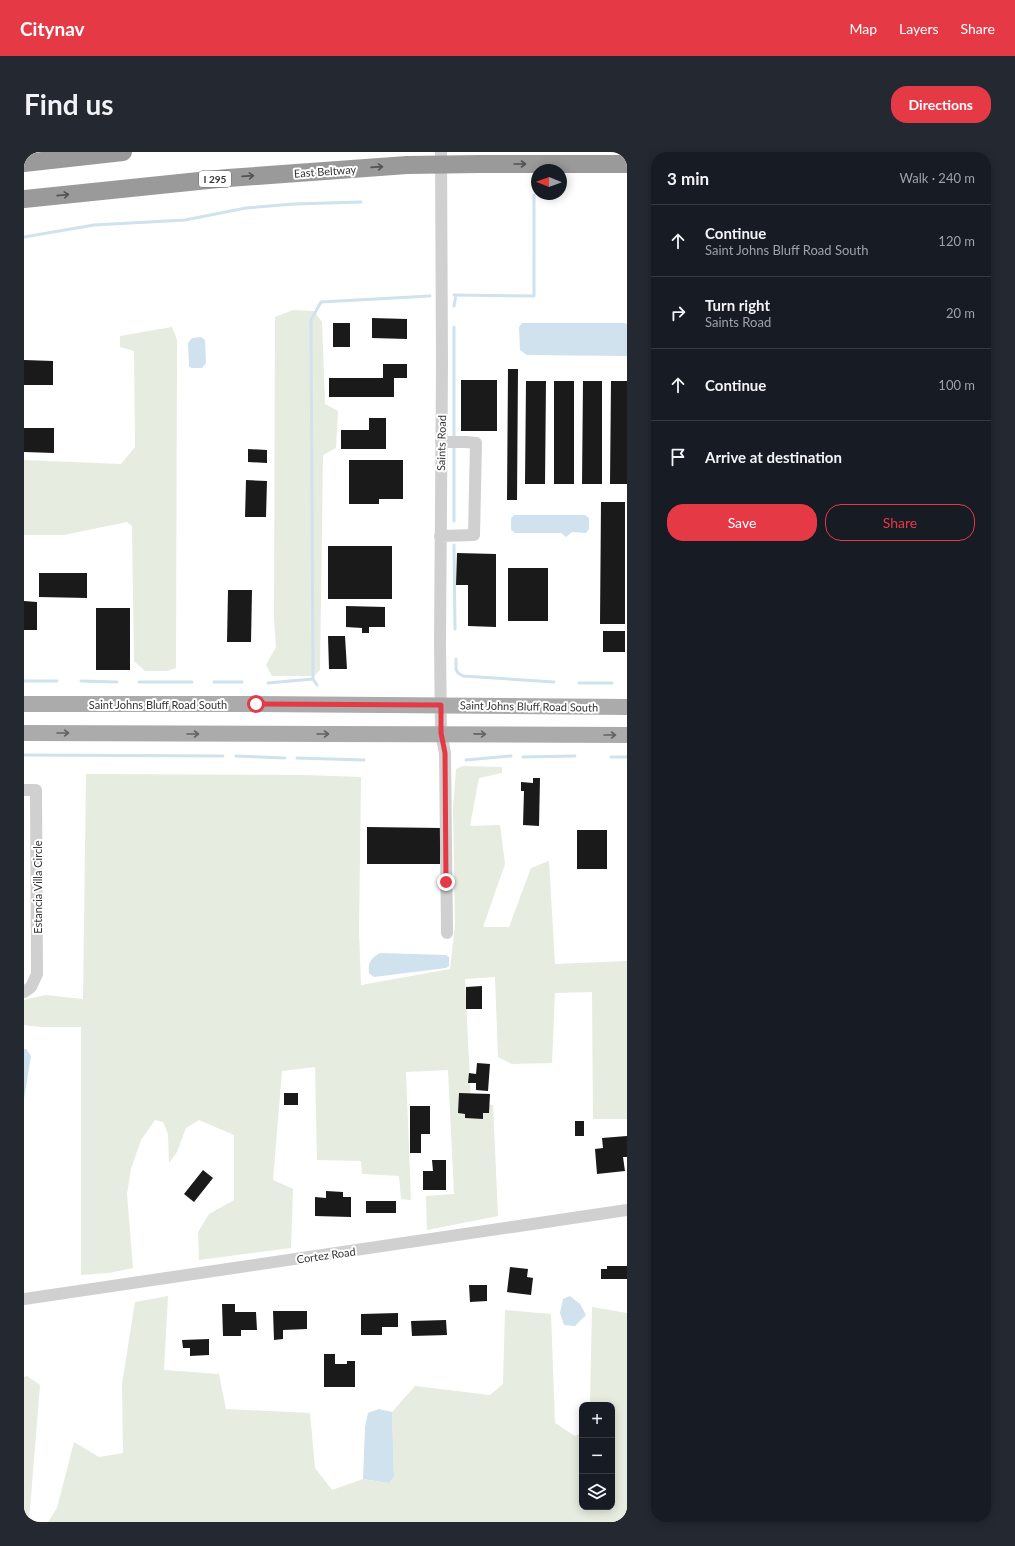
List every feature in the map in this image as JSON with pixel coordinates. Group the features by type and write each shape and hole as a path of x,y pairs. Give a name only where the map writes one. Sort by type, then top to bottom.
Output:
{"highway":[{"path":"24,163 123,152"},
{"name":"East Beltway","path":"24,199 228,178 407,164 627,164"}],"main road":[{"name":"Saint Johns Bluff Road South","path":"24,704 627,707"},
{"path":"24,733 441,733 627,735"}],"street":[{"name":"Saints Road","path":"441,152 441,733 445,753 447,933"},
{"path":"440,536 474,534 476,443 441,442"},
{"name":"Estancia Villa Circle","path":"24,790 36,790 37,974 31,987 24,992"},
{"name":"Cortez Road","path":"24,1299 627,1210"}],"shaded area":[{"path":"293,310 314,311 322,322 325,404 338,411 336,448 323,455 320,670 314,676 272,676 266,665 276,647 274,619 275,317"},
{"path":"172,327 177,340 176,668 167,671 145,671 134,661 132,526 127,522 64,535 24,535 24,460 121,464 135,447 134,351 120,347 120,336"},
{"path":"462,766 502,767 502,773 479,778 470,826 500,825 505,864 483,927 509,927 531,868 549,861 555,964 627,961 627,1119 593,1119 592,992 555,993 552,1063 512,1064 498,1057 495,977 465,979 471,1102 493,1105 498,1216 427,1230 426,1196 454,1194 448,1070 406,1072 411,1200 401,1199 399,1176 362,1174 361,1161 317,1160 315,1067 282,1071 273,1180 293,1189 291,1248 199,1260 198,1232 209,1214 234,1200 234,1135 199,1120 186,1128 177,1152 169,1163 168,1134 163,1122 155,1120 141,1140 131,1169 127,1194 133,1268 109,1273 81,1275 81,1027 41,1027 24,1025 24,1000 45,995 83,999 86,774 306,775 361,777 359,932 361,985 450,969 455,924 453,809 456,769"},
{"path":"168,1296 164,1370 219,1374 226,1409 310,1413 315,1468 332,1490 363,1479 389,1483 394,1477 392,1412 415,1386 490,1395 503,1384 505,1310 551,1314 555,1423 575,1436 579,1434 579,1510 615,1510 615,1402 590,1402 592,1307 627,1313 627,1522 48,1522 57,1508 74,1442 99,1457 123,1453 122,1384 135,1302"},
{"path":"27,1376 40,1385 29,1521 35,1522 24,1522 24,1377"}],"water":[{"path":"522,323 625,323 627,324 627,356 527,355 520,350 519,327"},
{"path":"201,337 205,340 206,363 202,368 191,368 189,366 188,343 192,338"},
{"path":"514,515 585,515 589,518 589,529 586,533 572,532 566,537 561,533 515,533 511,530 511,518"},
{"path":"380,953 446,955 449,957 449,966 446,968 374,977 369,973 369,963"},
{"path":"24,1049 26,1049 31,1056 24,1099"},
{"path":"570,1296 580,1304 586,1315 575,1326 564,1325 560,1313 563,1299"},
{"path":"379,1409 392,1412 394,1477 389,1483 363,1479 365,1427 368,1413"}],"building":[{"path":"372,318 407,319 407,339 372,338"},
{"path":"333,323 350,323 350,347 333,347"},
{"path":"24,360 53,361 53,385 24,385"},
{"path":"383,364 407,364 407,378 394,378 394,397 329,397 329,378 383,378"},
{"path":"508,369 518,369 517,500 507,500"},
{"path":"461,380 497,380 497,431 461,431"},
{"path":"526,381 546,381 545,484 525,484"},
{"path":"554,381 574,381 574,484 554,484"},
{"path":"583,381 602,381 602,484 582,484"},
{"path":"611,381 627,381 627,484 610,484"},
{"path":"369,418 386,418 386,449 341,449 341,430 369,430"},
{"path":"24,428 54,428 54,453 24,452"},
{"path":"248,449 267,450 267,463 248,462"},
{"path":"349,460 403,460 403,499 379,499 379,504 349,504"},
{"path":"246,480 267,481 266,517 245,517"},
{"path":"601,502 625,502 625,624 600,624"},
{"path":"328,546 392,546 392,599 328,599"},
{"path":"457,553 496,554 496,627 468,626 468,585 456,585"},
{"path":"508,568 548,568 548,621 508,621"},
{"path":"39,573 87,573 87,598 39,597"},
{"path":"228,590 252,590 251,642 227,642"},
{"path":"24,601 37,602 37,630 24,630"},
{"path":"346,606 385,607 385,627 369,627 369,633 362,633 362,628 346,627"},
{"path":"96,608 130,608 130,670 96,670"},
{"path":"603,631 625,631 625,652 603,652"},
{"path":"328,636 345,636 347,669 329,669"},
{"path":"533,778 540,778 539,826 523,825 524,791 521,791 521,782 533,783"},
{"path":"367,827 441,828 440,864 367,864"},
{"path":"577,830 607,830 607,869 577,869"},
{"path":"482,986 482,1009 466,1009 466,987"},
{"path":"477,1063 490,1064 488,1091 476,1090 476,1083 468,1083 469,1073 476,1074"},
{"path":"284,1093 298,1093 298,1105 284,1105"},
{"path":"459,1093 490,1094 489,1113 483,1113 483,1119 465,1118 465,1114 458,1113"},
{"path":"410,1106 430,1106 430,1134 421,1134 421,1153 410,1153"},
{"path":"575,1121 584,1121 584,1136 575,1136"},
{"path":"627,1136 627,1157 623,1157 625,1171 597,1174 595,1149 603,1148 602,1138"},
{"path":"432,1160 446,1160 446,1190 423,1190 423,1171 433,1171"},
{"path":"203,1170 213,1178 194,1202 184,1194"},
{"path":"326,1191 343,1192 343,1197 351,1197 351,1217 315,1216 315,1197 326,1198"},
{"path":"366,1201 396,1201 396,1213 366,1213"},
{"path":"607,1266 627,1266 627,1279 601,1279 601,1269 607,1269"},
{"path":"510,1267 528,1269 527,1277 533,1278 531,1295 507,1292"},
{"path":"469,1285 487,1285 487,1301 470,1302"},
{"path":"222,1304 235,1304 235,1312 256,1312 257,1330 241,1330 241,1336 223,1336"},
{"path":"273,1311 307,1311 307,1329 283,1330 283,1339 274,1340"},
{"path":"398,1313 398,1327 382,1327 382,1335 361,1335 361,1314"},
{"path":"446,1320 447,1335 412,1336 411,1321"},
{"path":"209,1339 209,1355 190,1356 190,1348 183,1348 182,1340"},
{"path":"324,1354 335,1354 335,1364 347,1364 347,1361 355,1361 355,1387 324,1387"}],"waterway":[{"path":"454,295 534,296 534,200"},
{"path":"24,237 94,225 185,220 246,208 294,204 361,202"},
{"path":"454,306 456,295"},
{"path":"313,679 311,320 321,302 430,296"},
{"path":"454,327 454,439"},
{"path":"454,445 454,521"},
{"path":"454,545 455,629"},
{"path":"456,659 456,669 458,673 463,676 554,682"},
{"path":"268,683 313,679 317,685"},
{"path":"24,681 57,681"},
{"path":"81,681 117,682"},
{"path":"139,682 192,682"},
{"path":"214,682 242,682"},
{"path":"579,683 612,683"},
{"path":"24,755 223,756"},
{"path":"236,756 285,758"},
{"path":"466,760 511,756"},
{"path":"523,757 575,756"},
{"path":"611,757 627,757"},
{"path":"297,758 364,760"}],"route":[{"path":"256,704 441,705 441,733 445,753 446,882"}]}
